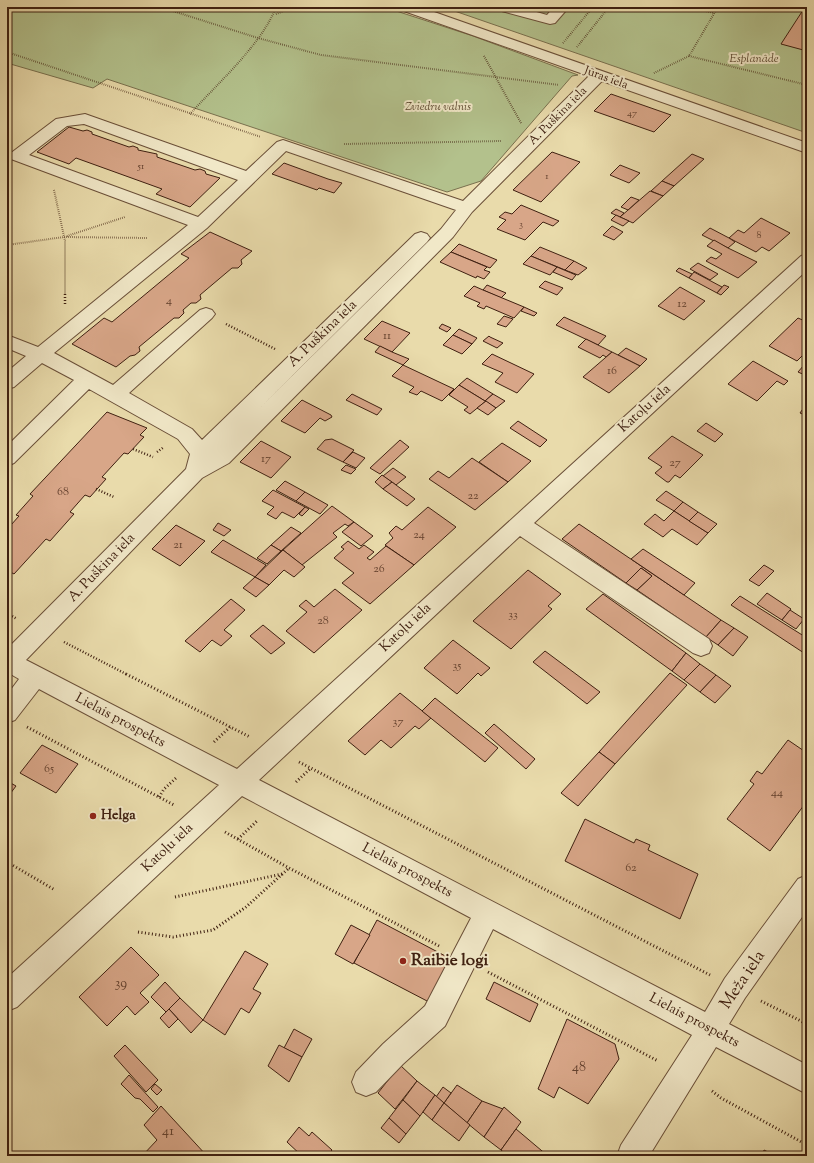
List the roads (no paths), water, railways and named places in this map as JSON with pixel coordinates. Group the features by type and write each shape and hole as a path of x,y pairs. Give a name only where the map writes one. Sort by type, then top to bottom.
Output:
{"street":[{"name":"Jūras iela","path":"406,7 422,9 481,27 599,75 807,148"},
{"path":"499,9 550,20 562,7"},
{"name":"A. Puškina iela","path":"8,662 198,463 222,458 447,233 466,208 599,75"},
{"path":"201,224 17,156 62,122 84,120 249,178"},
{"path":"7,382 185,238 283,145 466,208"},
{"name":"Katoļu iela","path":"7,997 807,260"},
{"path":"115,394 206,314"},
{"path":"7,341 41,354 115,394 152,407 185,434 198,463"},
{"path":"7,458 87,378"},
{"path":"519,524 701,646"},
{"name":"Lielais prospekts","path":"8,662 807,1080"},
{"path":"15,719 35,676"},
{"name":"Meža iela","path":"632,1156 711,1030 735,988 807,888"},
{"path":"366,1082 393,1054 434,1016 487,913"}],"place":[{"name":"Helga","path":"93,816"},
{"name":"Raibie logi","path":"403,961"}],"park label":[{"name":"Esplanāde","path":"754,59"},
{"name":"Zviedru valnis","path":"438,107"}]}
